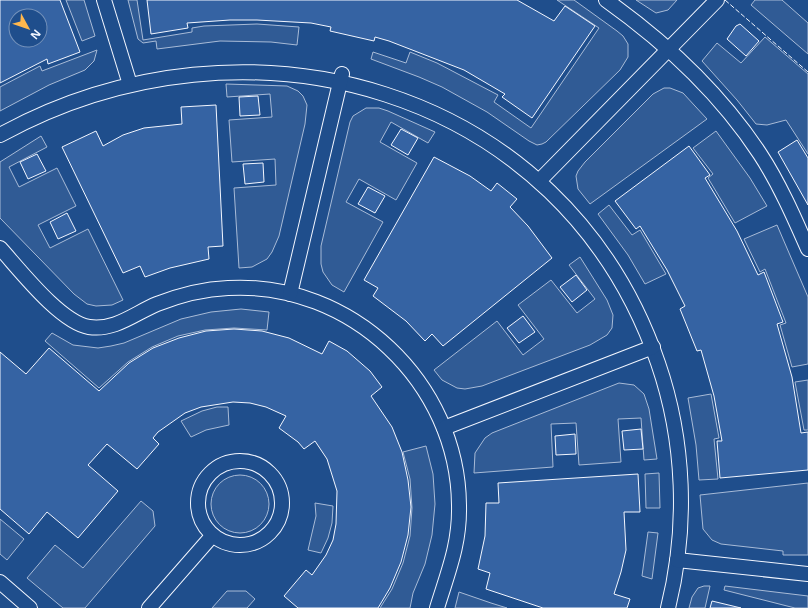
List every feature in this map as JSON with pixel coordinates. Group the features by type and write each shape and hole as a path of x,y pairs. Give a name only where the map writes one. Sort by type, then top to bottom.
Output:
{"lane":[{"path":"104,0 128,78"},
{"path":"606,0 668,50 713,94 760,155 808,249"},
{"path":"540,180 717,0"},
{"path":"0,135 57,103 102,85 174,68 246,63 295,66 342,74 406,94 455,118 496,144 540,180 568,208 613,266 636,308 653,347 669,399 678,447 681,496 677,560 668,608"},
{"path":"290,294 342,74"},
{"path":"0,248 57,308 77,323 88,327 102,328 114,325 158,304 182,296 205,291 242,288 290,294 336,310 357,322 386,344 418,379 431,400 444,428 456,468 459,517 455,553 437,608"},
{"path":"444,428 653,347"},
{"path":"234,462 245,462 257,465 268,472 280,491 282,503 278,521 267,535 257,542 246,545 222,542 212,536 204,526 199,515 197,504 199,492 204,481 212,472 222,465 234,462"},
{"path":"149,608 212,536"},
{"path":"677,560 808,574"},
{"path":"0,582 30,608"}],"shaded area":[{"path":"66,0 84,0 95,36 82,41"},
{"path":"128,0 137,0 143,40 192,32 192,28 204,26 257,24 299,27 297,45 271,42 220,41 157,49 156,41 143,43 138,39"},
{"path":"557,0 574,0 617,31 623,36 628,44 628,57 620,70 546,142 542,144 537,145 529,141 487,112 442,87 371,59 373,52 406,63 410,52 437,63 498,95 494,102 531,128 599,28"},
{"path":"636,0 677,0 668,10 656,13"},
{"path":"755,0 782,0 808,23 808,54 751,5"},
{"path":"765,37 808,74 808,154 786,120 767,125 756,124 702,61 717,43 741,63"},
{"path":"97,50 94,61 85,70 49,85 0,111 0,87 40,66 42,71"},
{"path":"226,84 287,86 298,91 303,96 307,105 305,124 279,236 267,259 252,267 239,268 234,188 276,185 275,159 232,162 229,120 272,117 270,94 227,97"},
{"path":"664,88 670,88 683,93 707,119 590,204 578,189 576,176 578,171 585,162 653,94"},
{"path":"366,108 379,108 388,111 435,132 428,143 391,122 380,142 417,163 396,200 359,179 346,202 383,222 344,292 332,285 323,272 321,264 321,246 350,122 353,116"},
{"path":"716,131 750,178 767,206 735,223 708,178 713,174 693,148"},
{"path":"41,136 47,147 9,167 19,187 57,168 76,206 38,225 50,248 88,229 123,300 112,305 96,306 87,304 74,294 0,218 0,162"},
{"path":"609,205 632,235 640,230 666,274 645,284 628,255 598,214"},
{"path":"777,225 808,297 808,364 792,367 780,325 786,323 765,269 760,272 744,239"},
{"path":"580,257 607,300 613,315 612,328 607,335 590,345 482,386 465,389 457,388 442,380 434,370 497,321 523,355 544,339 518,305 551,280 577,313 595,299 569,265"},
{"path":"241,309 269,312 267,330 234,328 205,330 178,336 152,347 128,362 99,388 45,341 52,333 73,345 98,348 111,346 124,343 181,319 211,312"},
{"path":"808,380 808,430 804,430 795,382"},
{"path":"619,383 634,385 644,394 649,409 657,459 644,460 641,418 618,419 621,462 579,465 576,423 551,424 553,467 474,473 475,453 485,438 492,433"},
{"path":"711,394 719,438 714,439 718,479 699,480 696,445 688,398"},
{"path":"217,407 228,407 229,425 206,430 191,437 181,421 202,411"},
{"path":"426,446 433,474 435,504 432,535 425,564 413,593 410,608 380,608 392,589 403,563 410,536 412,508 410,479 403,452"},
{"path":"659,473 660,508 646,508 645,474"},
{"path":"240,475 256,480 264,488 269,504 264,520 256,528 240,533 224,528 216,520 211,504 216,488 224,480"},
{"path":"808,483 808,555 783,555 783,551 721,544 712,540 703,529 700,495"},
{"path":"141,501 153,511 155,526 85,608 63,608 27,578 55,545 83,568"},
{"path":"315,503 333,506 332,523 328,538 321,553 308,550 316,516"},
{"path":"0,519 24,539 7,560 0,554"},
{"path":"648,532 658,533 652,579 642,576"},
{"path":"710,586 705,608 689,608 692,597 698,588"},
{"path":"725,586 808,596 808,608 795,608 724,590"},
{"path":"227,591 246,591 255,599 247,608 212,608"},
{"path":"459,592 491,603 507,608 455,608"}],"building":[{"path":"0,0 60,0 80,52 48,64 47,59 0,83"},
{"path":"147,0 517,0 554,21 565,6 595,26 532,118 502,97 505,94 464,70 389,41 375,37 374,41 330,31 331,27 311,23 257,20 187,23 188,28 151,34"},
{"path":"740,24 759,41 746,56 727,39 736,26"},
{"path":"258,96 260,115 240,116 239,97"},
{"path":"216,105 223,246 208,247 209,259 170,268 145,277 140,266 123,273 62,147 96,131 103,146 123,135 144,128 182,124 181,107"},
{"path":"401,129 418,138 408,155 391,145"},
{"path":"797,140 808,158 808,205 778,152"},
{"path":"689,146 710,175 705,178 737,231 758,275 764,272 783,322 777,324 792,377 801,433 808,432 808,470 720,478 717,441 722,441 714,396 701,350 697,351 680,309 685,306 667,270 640,226 636,229 615,201"},
{"path":"37,154 46,171 28,179 20,162"},
{"path":"434,157 470,176 491,191 497,183 517,199 510,207 528,226 552,258 443,346 432,334 425,341 406,321 373,296 378,288 364,280"},
{"path":"263,163 264,182 245,184 243,164"},
{"path":"368,187 385,196 375,213 358,204"},
{"path":"67,213 76,231 58,239 50,222"},
{"path":"576,275 587,290 572,302 560,287"},
{"path":"523,316 535,332 519,343 507,328"},
{"path":"234,329 262,331 289,338 322,354 329,341 347,351 370,371 382,387 371,396 392,427 402,452 408,480 411,507 408,535 401,562 390,588 378,608 298,608 284,596 306,570 312,575 326,555 333,540 336,524 337,491 327,459 315,441 304,449 298,442 279,428 286,416 266,407 250,403 233,402 201,407 185,413 158,432 153,438 159,444 137,469 107,444 88,465 118,491 78,538 47,512 29,534 0,509 0,352 26,374 49,348 99,391 129,363 153,348 179,338 206,331"},
{"path":"641,429 643,449 624,450 622,431"},
{"path":"575,434 576,454 556,455 555,436"},
{"path":"638,474 640,512 624,512 626,550 614,594 630,599 627,608 543,608 486,589 490,573 478,569 485,536 486,503 499,503 498,483"},
{"path":"712,601 741,608 710,608"}],"fence":[{"path":"725,0 808,72"}]}
